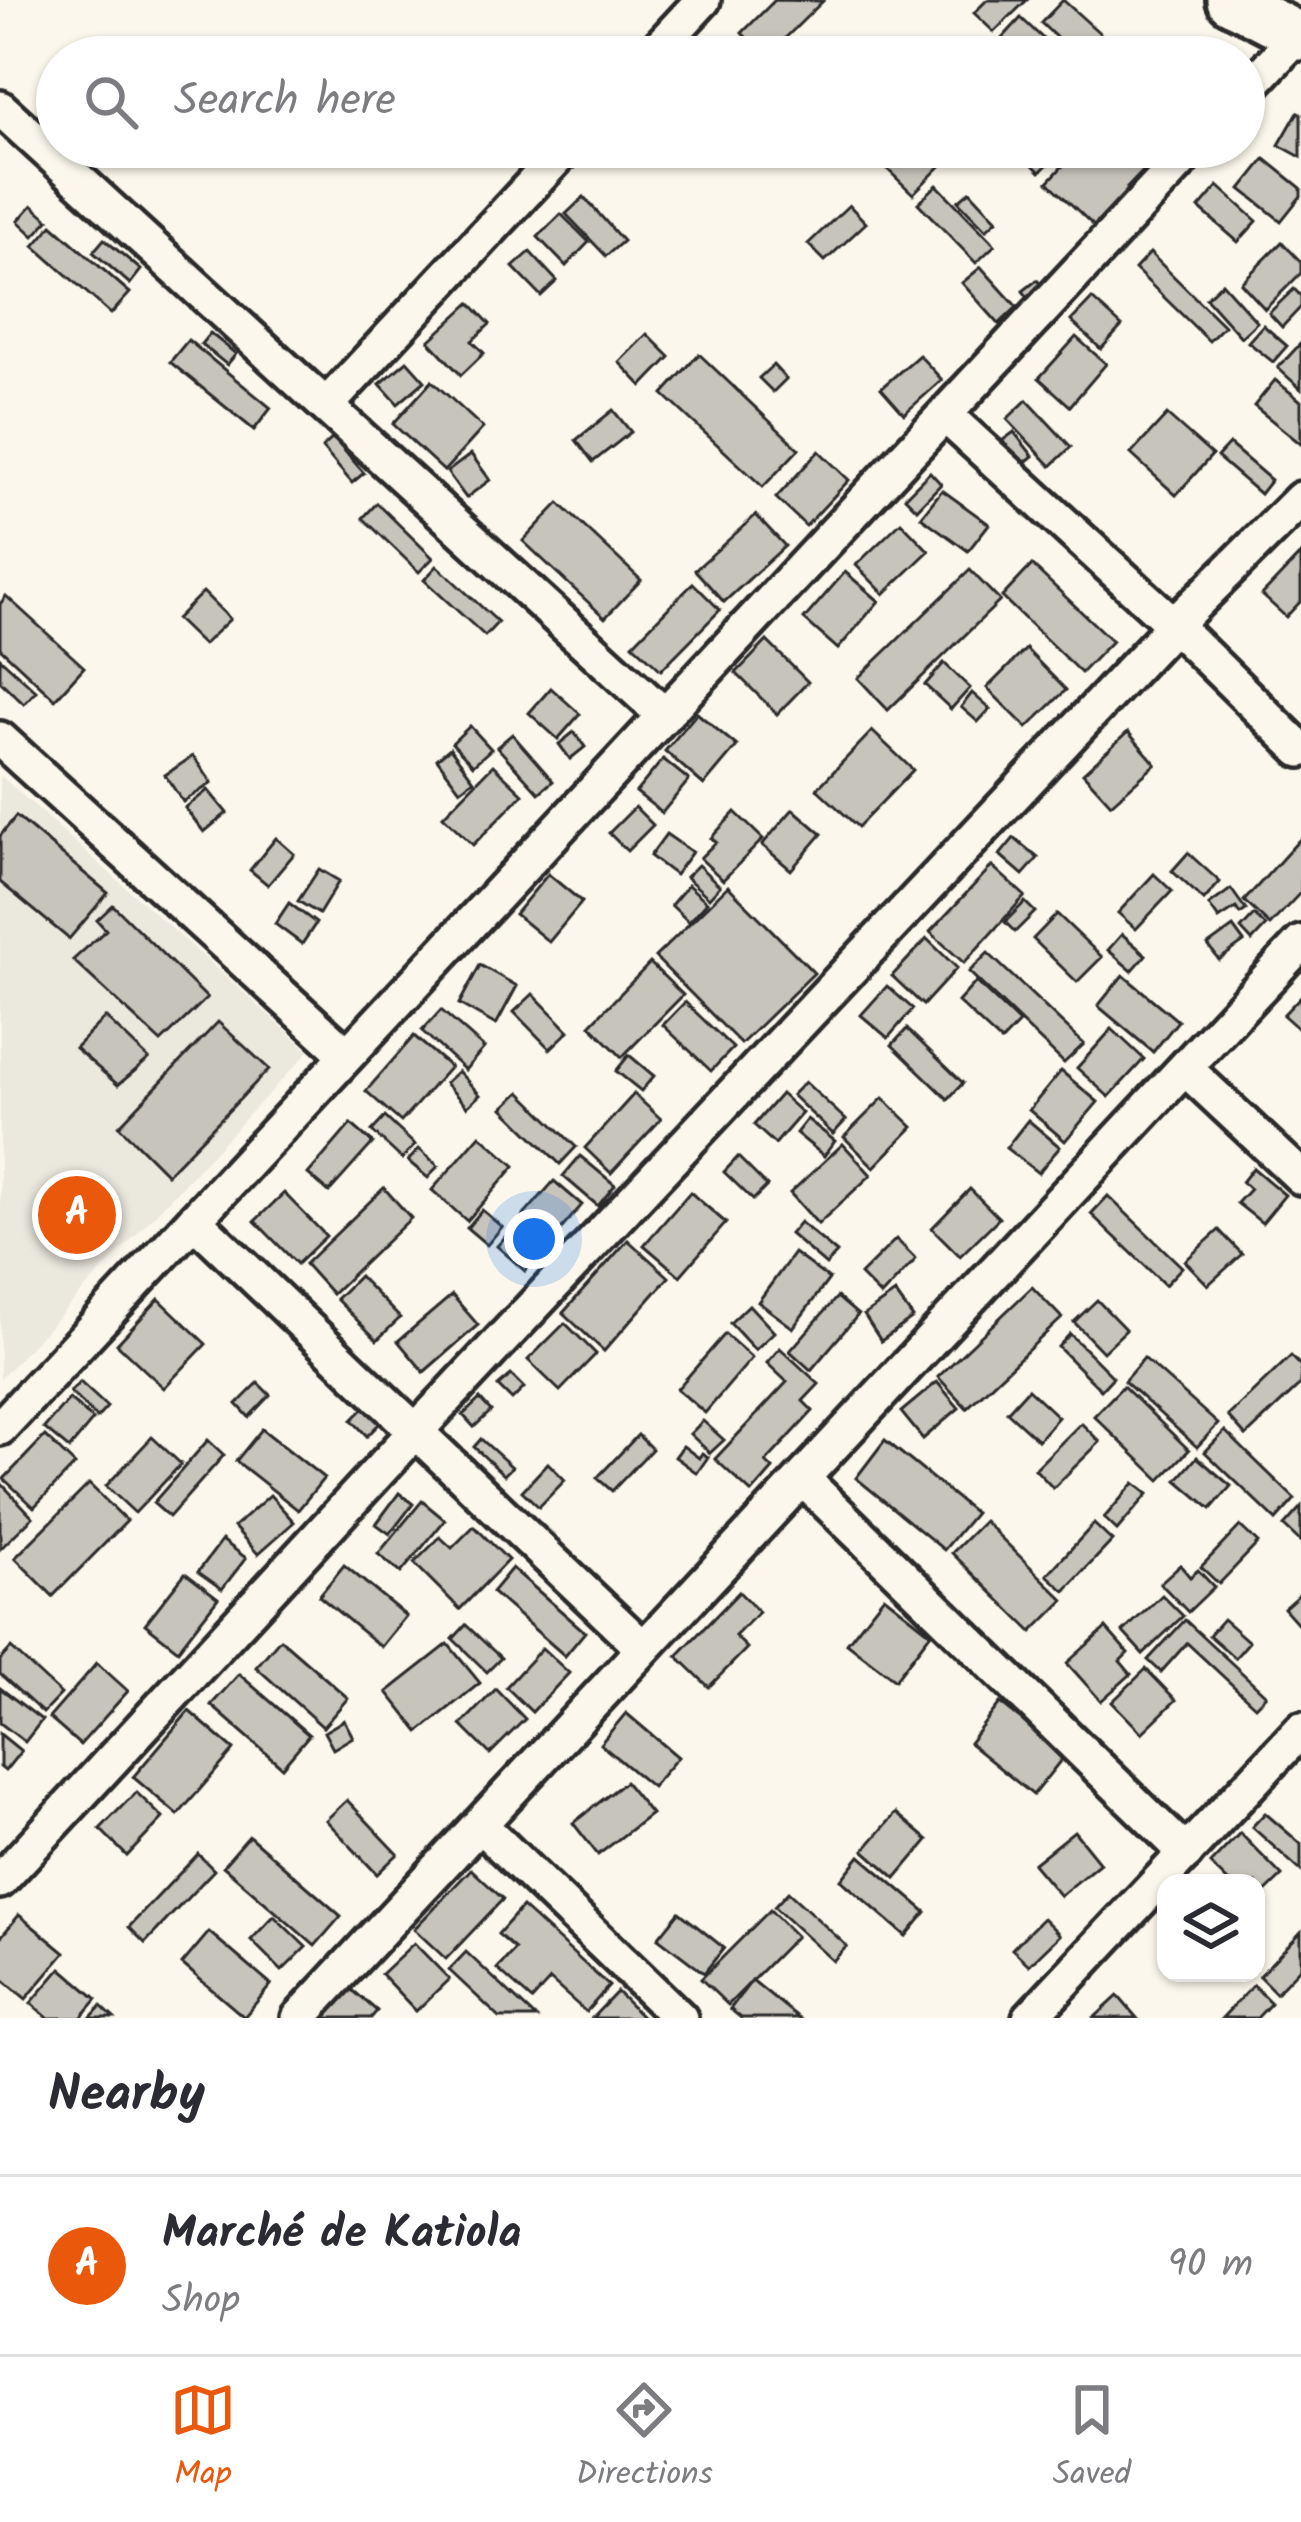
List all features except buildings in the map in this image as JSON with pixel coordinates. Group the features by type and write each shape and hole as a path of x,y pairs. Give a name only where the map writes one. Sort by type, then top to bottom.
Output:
{"street":[{"path":"670,36 704,0"},
{"path":"1230,0 1299,36 1265,71"},
{"path":"0,108 36,141"},
{"path":"66,168 664,715"},
{"path":"326,406 547,168"},
{"path":"0,1428 1174,168"},
{"path":"945,415 1174,625 1301,750"},
{"path":"0,1881 1174,625 1301,499"},
{"path":"0,739 347,1055"},
{"path":"299,2018 1301,943"},
{"path":"1187,1070 1301,1177"},
{"path":"194,1220 643,1648"},
{"path":"803,1479 1186,1853"},
{"path":"1032,2018 1301,1730"},
{"path":"480,1825 680,2018"}],"shaded area":[{"path":"0,775 309,1051 0,1379"}],"place":[{"name":"Marché de Katiola","path":"77,1215"}]}
